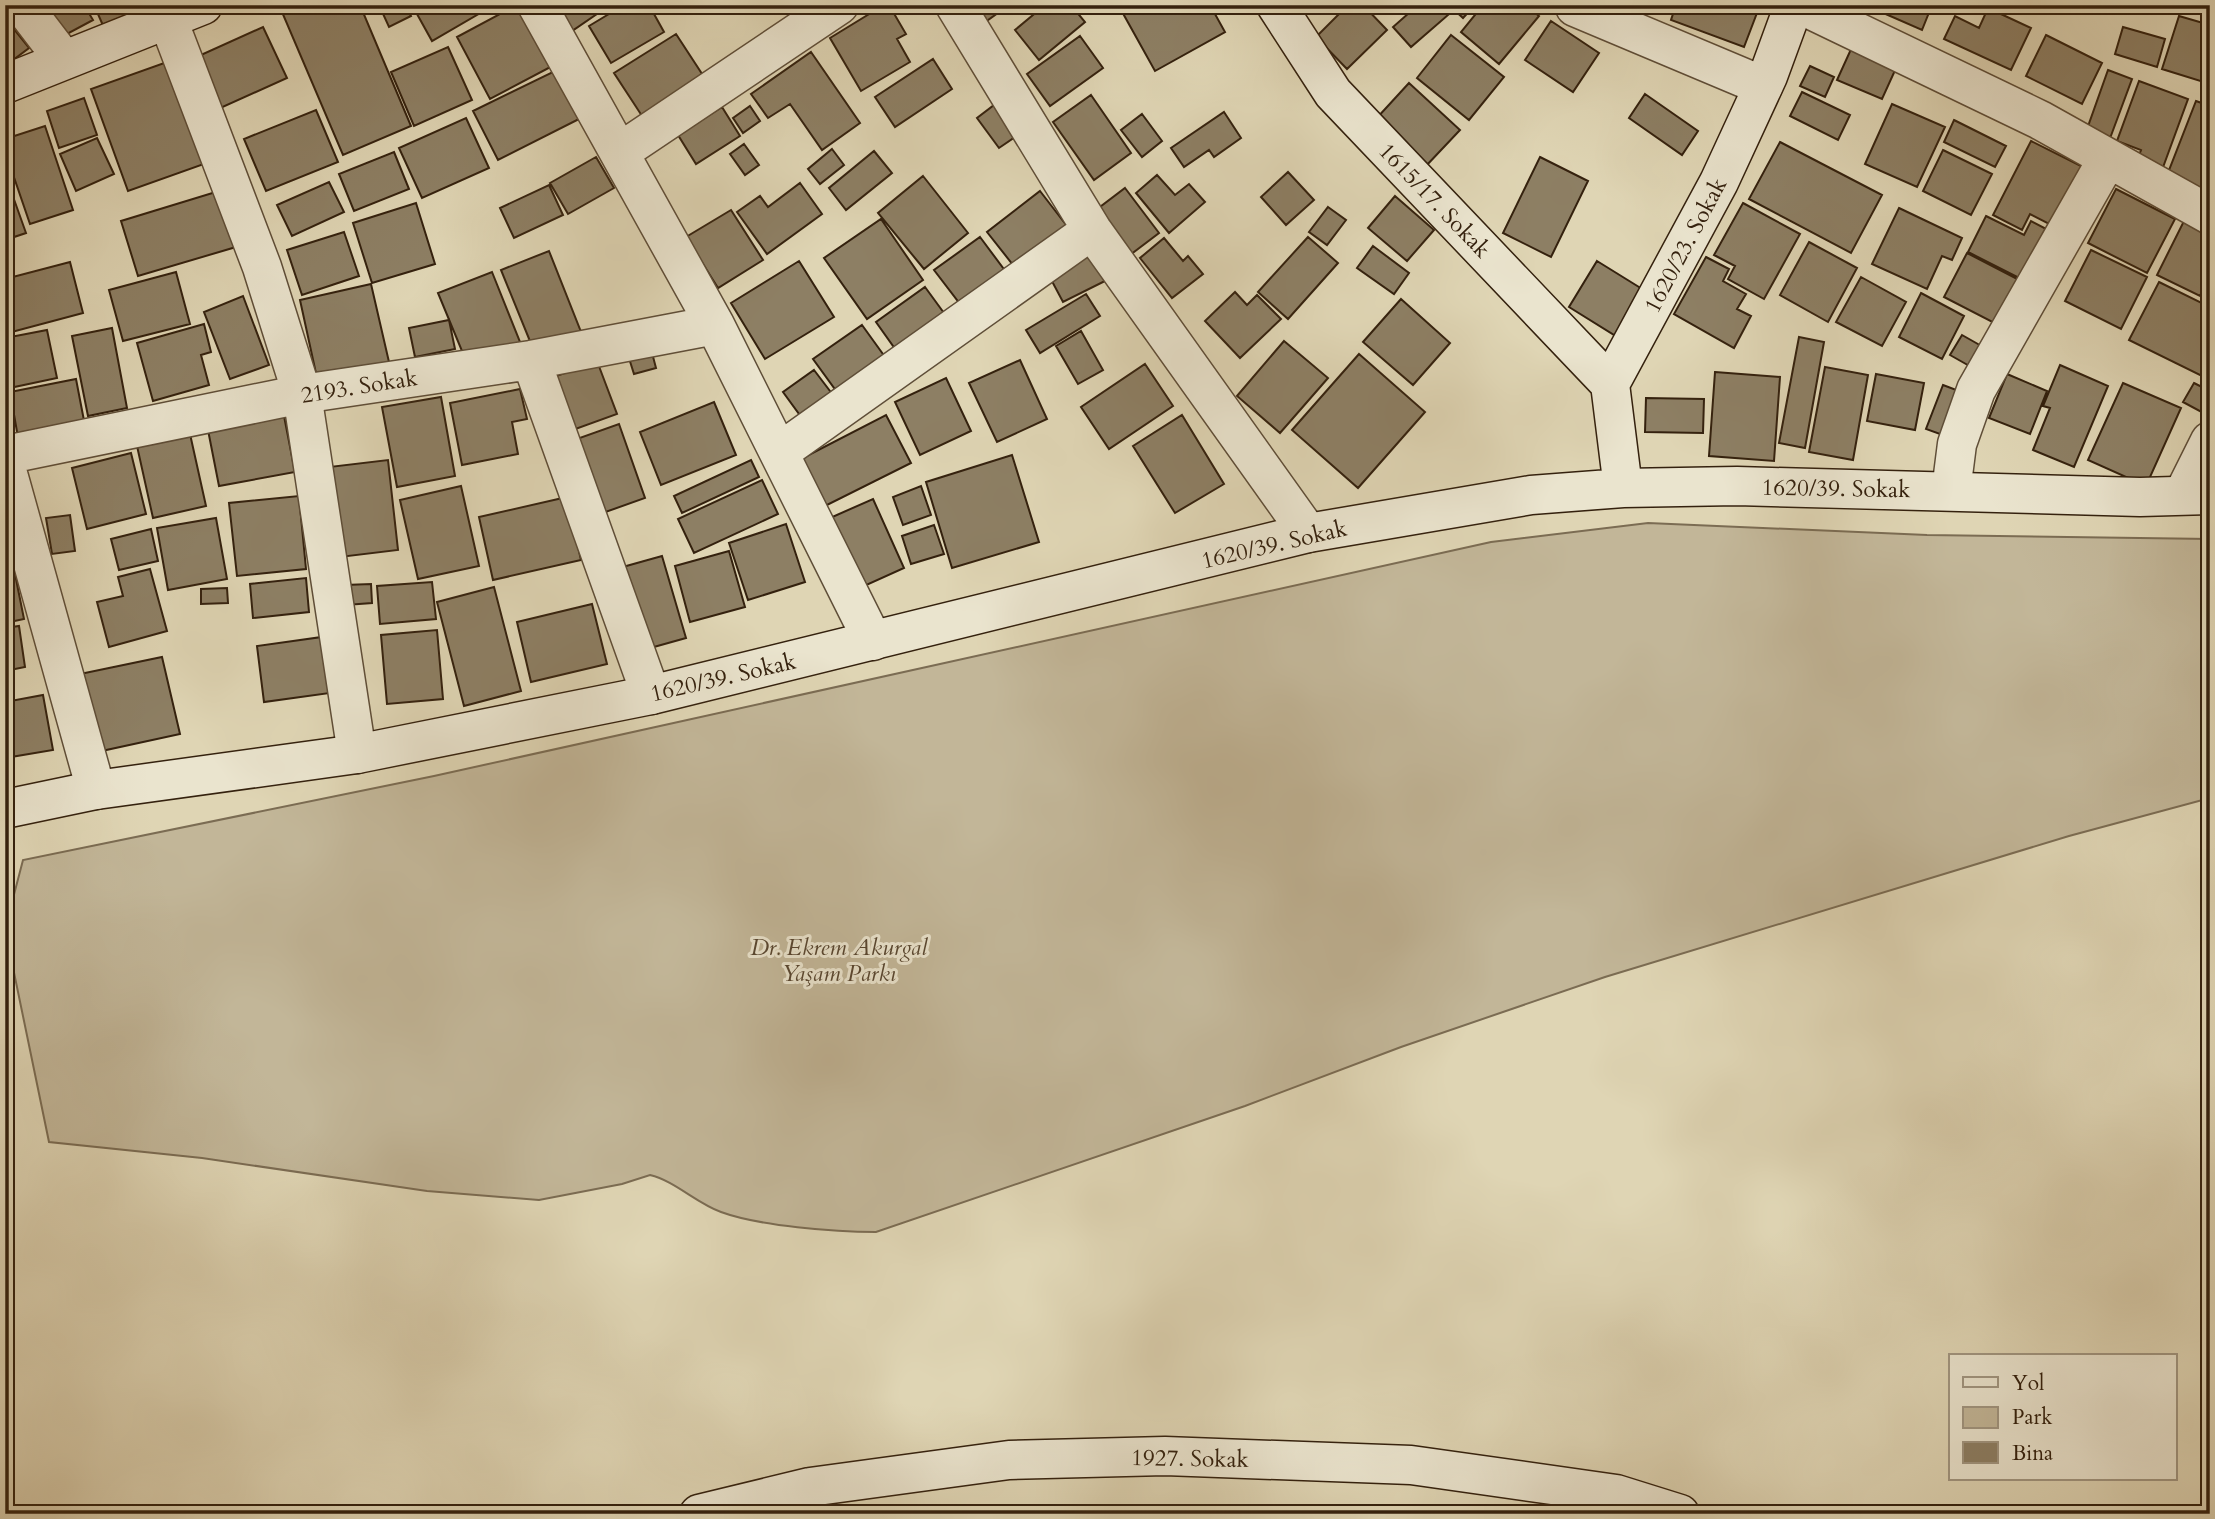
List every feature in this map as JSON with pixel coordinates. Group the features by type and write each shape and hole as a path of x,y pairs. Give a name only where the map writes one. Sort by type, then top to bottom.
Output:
{"street":[{"path":"22,5 64,60"},
{"path":"5,84 203,5"},
{"path":"537,5 715,325 781,451 873,641"},
{"path":"620,152 839,5"},
{"path":"955,5 1092,230 1308,533"},
{"name":"1615/17. Sokak","path":"1276,5 1333,93 1610,384"},
{"name":"1620/23. Sokak","path":"1610,384 1720,182 1763,86 1794,5"},
{"path":"1801,5 2040,120 2210,215"},
{"path":"1575,7 1763,86"},
{"path":"169,20 262,267 302,394 357,754"},
{"path":"1951,491 1957,444 1976,390 2108,158"},
{"path":"781,451 1092,230"},
{"name":"2193. Sokak","path":"5,456 302,394 531,360 715,325"},
{"path":"531,360 651,695"},
{"path":"1610,384 1623,488"},
{"path":"2196,495 2210,441"},
{"path":"5,463 96,790"},
{"name":"1620/39. Sokak","path":"5,809 96,790 357,754 651,695 1308,533 1531,495 1623,488 1737,486 2140,497 2196,495"},
{"name":"1927. Sokak","path":"699,1514 810,1487 1009,1460 1166,1456 1411,1465 1616,1494 1680,1514"}],"green space":[{"name":"Dr. Ekrem Akurgal Yaşam Parkı","path":"1648,523 1927,535 2210,539 2210,798 2069,836 1605,977 1401,1047 1245,1106 876,1232 797,1227 737,1217 712,1208 668,1182 650,1175 622,1184 539,1200 427,1191 202,1158 49,1142 5,929 23,860 434,776 1491,542"}],"building":[{"path":"35,5 84,5 93,20 54,41"},
{"path":"94,5 150,5 105,30"},
{"path":"279,5 360,5 411,126 343,155"},
{"path":"379,5 405,5 411,16 389,27"},
{"path":"412,5 494,5 432,41"},
{"path":"517,5 527,5 558,63 490,99 457,37"},
{"path":"554,5 610,5 572,31"},
{"path":"624,5 649,5 664,32 611,63 589,26"},
{"path":"884,5 889,5 906,34 897,39 910,62 861,91 830,38"},
{"path":"966,5 1009,5 981,25"},
{"path":"1045,5 1071,5 1085,22 1039,60 1015,30"},
{"path":"1125,5 1210,5 1225,32 1155,71 1120,8"},
{"path":"1348,5 1363,5 1387,30 1347,69 1316,37"},
{"path":"1418,5 1439,5 1448,15 1411,47 1393,27"},
{"path":"1449,5 1475,5 1463,18"},
{"path":"1483,5 1526,5 1539,16 1499,64 1461,32"},
{"path":"1676,5 1760,5 1744,47 1671,20"},
{"path":"1865,5 1932,5 1922,30"},
{"path":"1988,8 2031,28 2011,70 1944,39 1955,16 1979,28"},
{"path":"2179,16 2210,25 2210,84 2162,69"},
{"path":"5,18 29,48 5,66"},
{"path":"1551,21 1599,53 1573,92 1525,60"},
{"path":"263,27 287,78 216,110 192,59"},
{"path":"2123,27 2165,39 2157,67 2115,54"},
{"path":"676,34 706,80 644,119 614,73"},
{"path":"1451,35 1504,77 1469,120 1417,78"},
{"path":"2046,35 2102,63 2082,104 2026,76"},
{"path":"1080,36 1103,68 1050,106 1027,74"},
{"path":"448,47 472,100 414,126 391,72"},
{"path":"1852,47 1897,66 1882,99 1837,80"},
{"path":"811,52 860,123 822,150 790,104 768,118 751,94"},
{"path":"933,59 952,89 895,127 875,97"},
{"path":"167,62 204,164 128,191 91,89"},
{"path":"1810,66 1834,77 1825,97 1800,86"},
{"path":"559,69 583,117 498,160 473,111"},
{"path":"2108,70 2132,79 2109,141 2086,132"},
{"path":"2139,81 2188,99 2162,170 2137,161 2141,150 2117,141"},
{"path":"1409,83 1460,130 1425,167 1375,120"},
{"path":"1802,92 1850,115 1838,140 1790,116"},
{"path":"1645,94 1698,131 1682,155 1629,118"},
{"path":"1091,95 1131,153 1094,180 1053,122"},
{"path":"84,98 97,135 59,148 47,111"},
{"path":"2196,101 2210,106 2210,182 2205,193 2166,178"},
{"path":"998,102 1021,133 999,148 977,118"},
{"path":"1892,104 1945,127 1917,187 1865,164"},
{"path":"750,106 760,121 743,133 733,118"},
{"path":"722,107 740,136 696,164 678,135"},
{"path":"316,110 338,162 266,191 244,139"},
{"path":"1224,112 1241,138 1214,157 1209,150 1184,167 1171,148"},
{"path":"1142,114 1162,141 1142,157 1121,130"},
{"path":"466,118 489,168 422,198 399,148"},
{"path":"1954,120 2006,146 1995,167 1944,142"},
{"path":"45,126 73,210 30,224 5,151 5,139"},
{"path":"97,138 114,174 76,191 60,154"},
{"path":"2031,141 2087,169 2057,228 2030,214 2022,230 1993,215"},
{"path":"1780,142 1882,195 1851,253 1749,199"},
{"path":"744,144 759,165 745,175 730,154"},
{"path":"832,149 844,165 820,184 808,169"},
{"path":"1943,150 1992,174 1971,215 1923,191"},
{"path":"874,151 892,173 846,210 829,188"},
{"path":"394,152 409,189 354,211 339,174"},
{"path":"596,157 614,188 568,214 550,183"},
{"path":"1540,157 1588,181 1551,257 1503,233"},
{"path":"1288,172 1314,200 1286,225 1261,197"},
{"path":"5,174 26,233 5,240"},
{"path":"1157,175 1175,195 1189,184 1205,202 1169,233 1136,193"},
{"path":"923,176 968,233 924,269 878,213"},
{"path":"329,182 344,212 292,236 277,205"},
{"path":"800,183 822,214 767,254 737,212 760,196 768,207"},
{"path":"549,185 563,215 514,238 500,208"},
{"path":"1125,188 1159,233 1130,255 1096,210"},
{"path":"2116,189 2175,219 2147,273 2088,243"},
{"path":"219,191 236,247 138,276 121,221"},
{"path":"1040,191 1070,230 1017,270 987,232"},
{"path":"1395,196 1434,230 1407,261 1368,228"},
{"path":"416,203 435,264 372,283 353,223"},
{"path":"1743,203 1800,234 1764,299 1728,279 1735,266 1714,255"},
{"path":"1328,207 1346,220 1327,245 1309,232"},
{"path":"1899,208 1962,238 1952,260 1942,256 1927,289 1872,264"},
{"path":"731,210 763,260 718,288 686,237"},
{"path":"1986,216 2024,235 2031,221 2052,232 2027,282 1968,252"},
{"path":"881,219 923,280 867,319 824,258"},
{"path":"2184,221 2210,234 2210,275 2200,296 2157,275"},
{"path":"344,232 359,276 302,295 287,250"},
{"path":"980,237 1012,280 967,313 934,270"},
{"path":"1308,237 1338,263 1288,319 1258,292"},
{"path":"1164,238 1183,261 1188,256 1203,274 1172,298 1140,258"},
{"path":"1809,242 1857,268 1828,322 1780,295"},
{"path":"1091,246 1109,279 1063,302 1046,270"},
{"path":"1373,246 1409,273 1394,294 1357,268"},
{"path":"2091,250 2147,277 2121,329 2065,301"},
{"path":"549,251 585,342 534,351 501,270"},
{"path":"1967,253 2027,284 2004,328 1944,297"},
{"path":"1706,257 1729,269 1723,281 1746,294 1737,309 1751,316 1734,348 1674,314"},
{"path":"799,261 834,317 765,359 731,303"},
{"path":"1597,261 1647,292 1619,338 1569,307"},
{"path":"70,262 83,313 8,333 5,279"},
{"path":"176,272 190,324 123,341 109,290"},
{"path":"492,272 522,347 469,368 438,293"},
{"path":"1861,277 1906,302 1882,346 1836,322"},
{"path":"2159,282 2210,307 2210,371 2206,378 2129,340"},
{"path":"371,284 389,362 317,378 300,300"},
{"path":"925,287 952,324 903,360 876,322"},
{"path":"1235,292 1247,305 1257,295 1281,319 1240,358 1205,321"},
{"path":"1921,293 1964,316 1942,359 1899,337"},
{"path":"1086,294 1100,316 1040,353 1026,330"},
{"path":"243,296 269,365 230,379 204,312"},
{"path":"1401,299 1450,343 1413,385 1363,342"},
{"path":"449,320 455,349 415,357 409,328"},
{"path":"204,324 211,352 201,355 209,385 153,401 137,343"},
{"path":"862,325 893,368 845,403 813,359"},
{"path":"112,328 127,408 88,416 72,336"},
{"path":"47,330 57,378 5,389 5,338"},
{"path":"1081,331 1103,370 1078,384 1056,346"},
{"path":"1962,335 1985,348 1973,368 1950,355"},
{"path":"1799,337 1824,342 1805,448 1779,443"},
{"path":"1284,341 1328,378 1280,433 1237,396"},
{"path":"651,349 656,368 634,374 628,355"},
{"path":"1359,354 1425,412 1358,488 1292,430"},
{"path":"1020,360 1047,419 997,442 969,383"},
{"path":"597,361 617,414 570,431 551,378"},
{"path":"1145,364 1173,406 1109,449 1081,407"},
{"path":"2060,365 2108,386 2074,467 2033,450 2050,408 2043,406"},
{"path":"1825,367 1868,375 1853,460 1809,452"},
{"path":"814,370 833,395 802,418 783,392"},
{"path":"1715,372 1780,377 1774,461 1709,456"},
{"path":"1876,374 1924,383 1915,430 1867,421"},
{"path":"2007,374 2047,391 2030,434 1989,418"},
{"path":"946,378 971,431 920,455 895,402"},
{"path":"76,379 86,431 19,443 10,392"},
{"path":"2123,383 2181,408 2146,486 2088,460"},
{"path":"2194,383 2210,391 2207,415 2183,402"},
{"path":"1943,385 1967,394 1951,438 1926,429"},
{"path":"520,389 527,419 512,422 518,454 462,465 450,403"},
{"path":"441,397 455,476 397,487 382,407"},
{"path":"1646,398 1704,399 1703,433 1645,432"},
{"path":"714,402 736,455 661,485 640,432"},
{"path":"886,415 911,463 819,509 795,462"},
{"path":"1182,415 1224,484 1175,513 1133,446"},
{"path":"284,416 295,472 219,486 208,430"},
{"path":"619,424 645,498 597,515 571,441"},
{"path":"190,434 206,506 153,518 137,446"},
{"path":"131,453 146,514 87,529 72,468"},
{"path":"1012,455 1039,542 952,568 926,482"},
{"path":"388,460 398,550 340,557 329,467"},
{"path":"751,460 759,477 682,513 674,496"},
{"path":"762,480 778,514 694,553 678,519"},
{"path":"461,486 479,566 418,579 400,500"},
{"path":"921,486 931,515 903,525 893,497"},
{"path":"299,496 306,569 237,576 229,503"},
{"path":"567,497 581,560 493,580 479,517"},
{"path":"873,499 904,568 862,587 830,518"},
{"path":"70,515 75,551 52,554 46,518"},
{"path":"216,518 227,579 168,590 157,528"},
{"path":"786,524 805,582 748,600 729,543"},
{"path":"934,525 944,554 911,564 902,536"},
{"path":"151,529 158,561 119,570 111,539"},
{"path":"729,551 745,607 690,622 675,566"},
{"path":"662,556 686,638 636,652 612,570"},
{"path":"14,569 24,619 5,623 5,570"},
{"path":"150,569 167,631 109,647 97,602 123,596 118,577"},
{"path":"306,578 309,612 253,618 250,584"},
{"path":"432,582 436,619 380,624 377,586"},
{"path":"371,584 372,603 346,605 345,585"},
{"path":"494,587 521,691 464,706 437,602"},
{"path":"227,588 228,603 201,604 201,589"},
{"path":"592,604 607,664 531,682 517,622"},
{"path":"19,626 25,667 5,671 5,628"},
{"path":"437,630 443,699 387,704 381,635"},
{"path":"322,637 330,693 264,702 257,646"},
{"path":"162,657 180,734 97,752 80,674"},
{"path":"43,695 53,750 5,758 5,702"}]}
